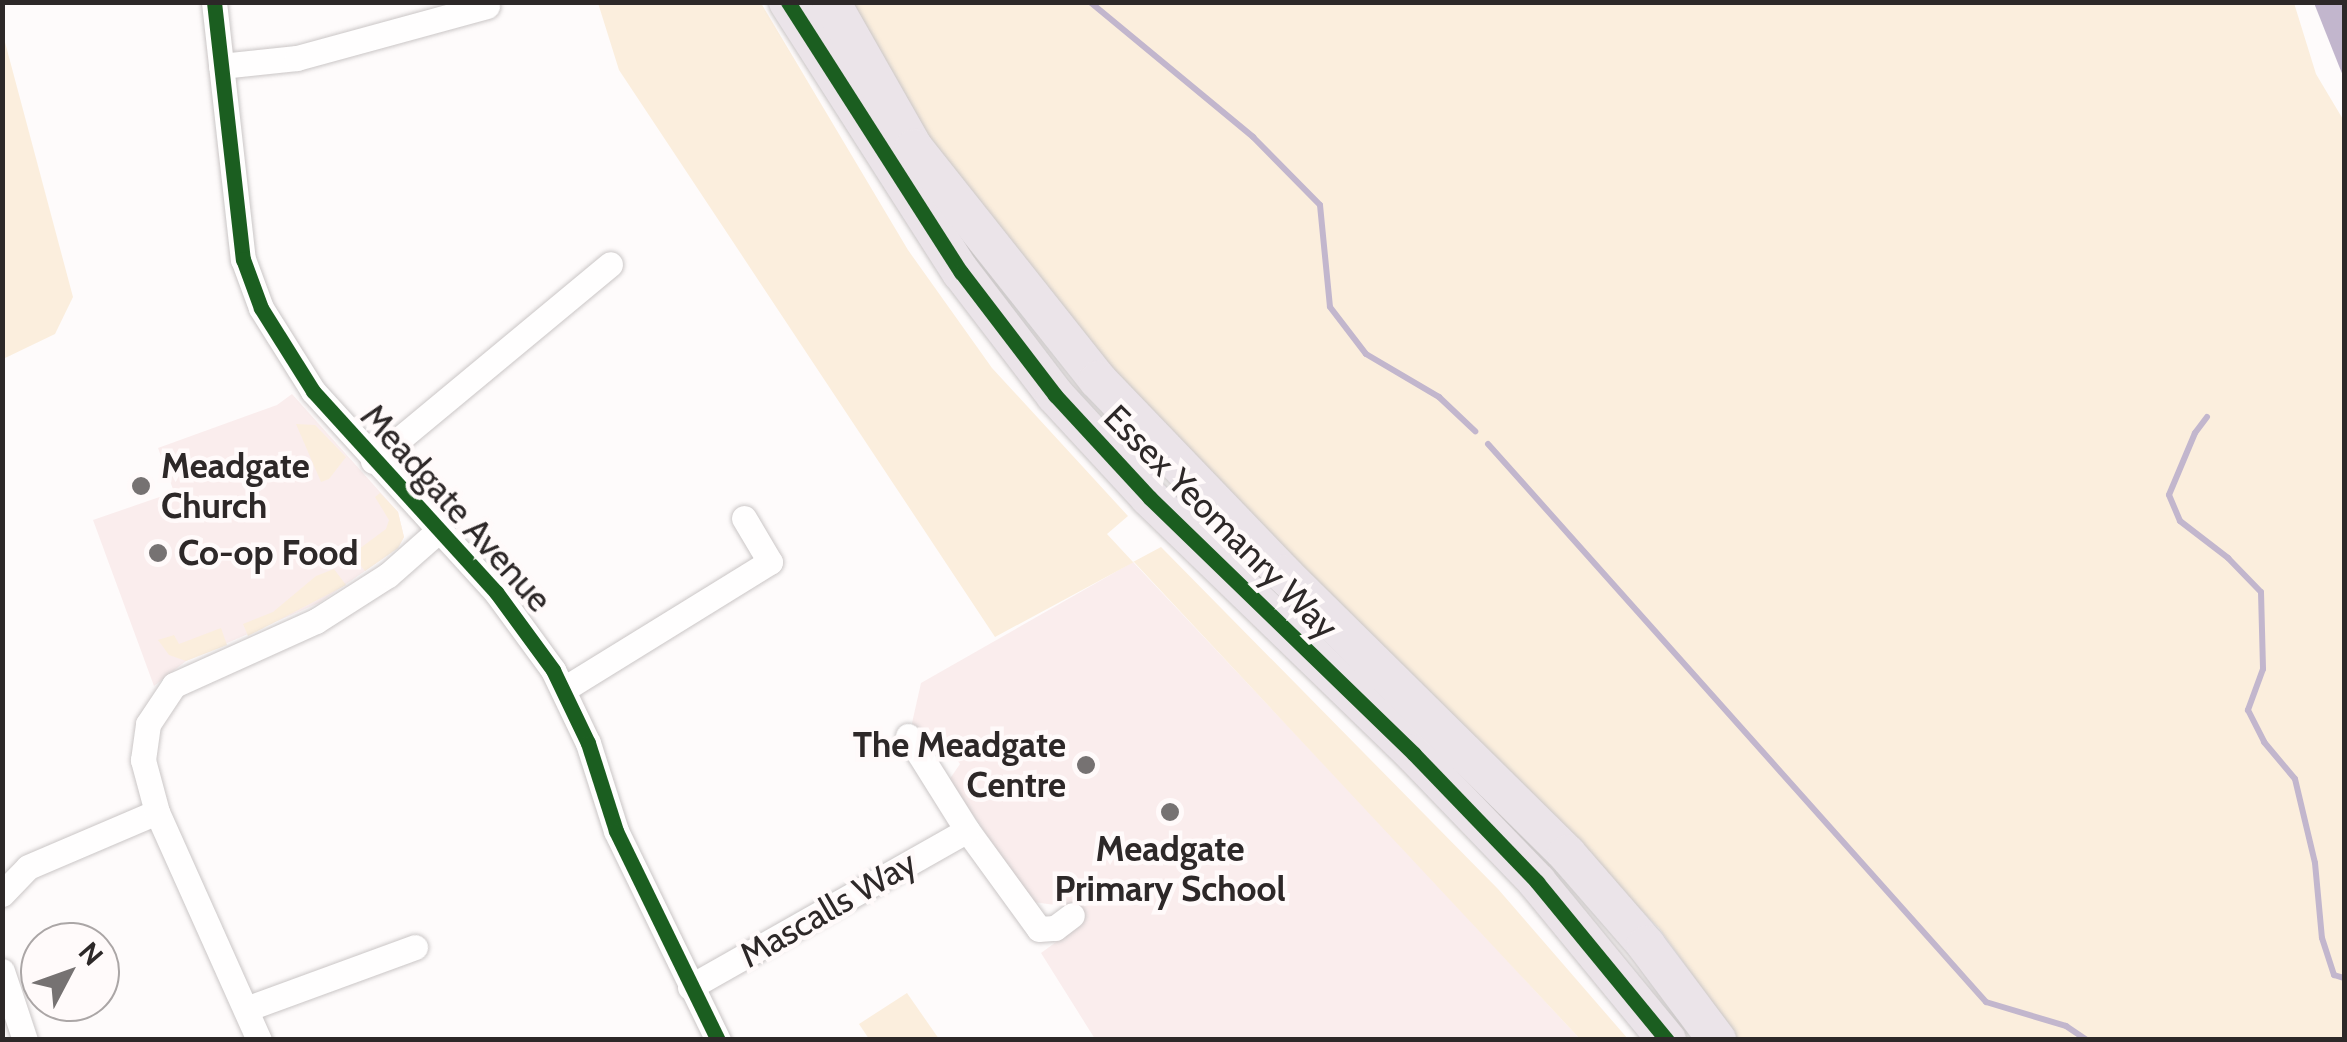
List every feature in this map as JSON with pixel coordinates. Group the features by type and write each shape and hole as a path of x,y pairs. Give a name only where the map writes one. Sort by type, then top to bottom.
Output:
{"main road":[{"name":"Essex Yeomanry Way","path":"788,2 950,257 1055,395 1149,496 1414,754 1536,882 1667,1040"},
{"name":"Essex Yeomanry Way","path":"832,2 914,148 1098,380 1284,574 1567,854 1646,946 1717,1040"}],"street":[{"name":"Meadgate Avenue","path":"214,2 248,278 294,368 525,628 564,689 588,742 616,832 718,1040"},
{"path":"220,66 297,58 487,6"},
{"name":"Meadgate Avenue","path":"374,461 610,264"},
{"path":"564,689 770,562 744,518"},
{"path":"258,1040 157,812 146,778 144,739 154,709 174,684 316,621 388,575 439,530"},
{"path":"908,736 967,830 1039,929 1054,928 1072,914"},
{"path":"2,894 28,867 157,812"},
{"name":"Mascalls Way","path":"690,987 967,830"},
{"path":"246,1009 415,946"},
{"path":"2,971 25,1040"}],"shaded area":[{"path":"598,3 761,3 908,250 992,368 1128,516 1107,534 1133,562 1161,547 1498,889 1628,1039 1580,1039 1134,562 995,637 619,70"},
{"path":"852,3 2294,3 2316,74 2344,121 2344,1039 1738,1039 1659,928 1173,450 940,157"},
{"path":"2314,3 2344,3 2344,78 2339,66"},
{"path":"2,31 73,297 55,334 3,359"},
{"path":"292,394 398,512 404,537 398,548 319,603 186,661 154,686 93,520 174,492 158,448 277,405"},
{"path":"296,424 315,425 346,457 329,479 321,482"},
{"path":"380,493 398,512 404,537 398,548 365,571 356,559 359,549 386,529 389,520 375,497"},
{"name":"Meadgate Primary School","path":"1133,562 1580,1039 1095,1039 1041,953 1082,923 1063,906 1033,902 949,780 960,764 936,731 919,736 912,723 921,683"},
{"path":"334,569 346,585 248,636 243,624 273,612 316,576"},
{"path":"221,628 227,645 186,661 169,655 158,640 174,635 179,644"},
{"path":"907,993 939,1039 869,1039 859,1024"}],"waterway":[{"path":"1090,2 1253,137 1320,205 1330,307 1366,354 1439,397 1475,431"},
{"path":"2207,417 2195,433 2169,495 2180,521 2228,558 2261,592 2263,669 2248,710 2264,742 2295,779 2315,863 2322,938 2334,975 2344,978"},
{"path":"1488,444 1986,1002 2066,1026 2087,1040"}],"cycle path":[{"path":"214,2 243,259 261,308 313,391 496,592 553,670 588,743 616,831 718,1040"},
{"path":"788,2 961,272 1055,395 1149,497 1414,754 1537,882 1667,1040"}],"place":[{"name":"Meadgate Church","path":"141,486"},
{"name":"Co-op Food","path":"158,553"},
{"name":"The Meadgate Centre","path":"1086,765"},
{"name":"Meadgate Primary School","path":"1170,812"}]}
